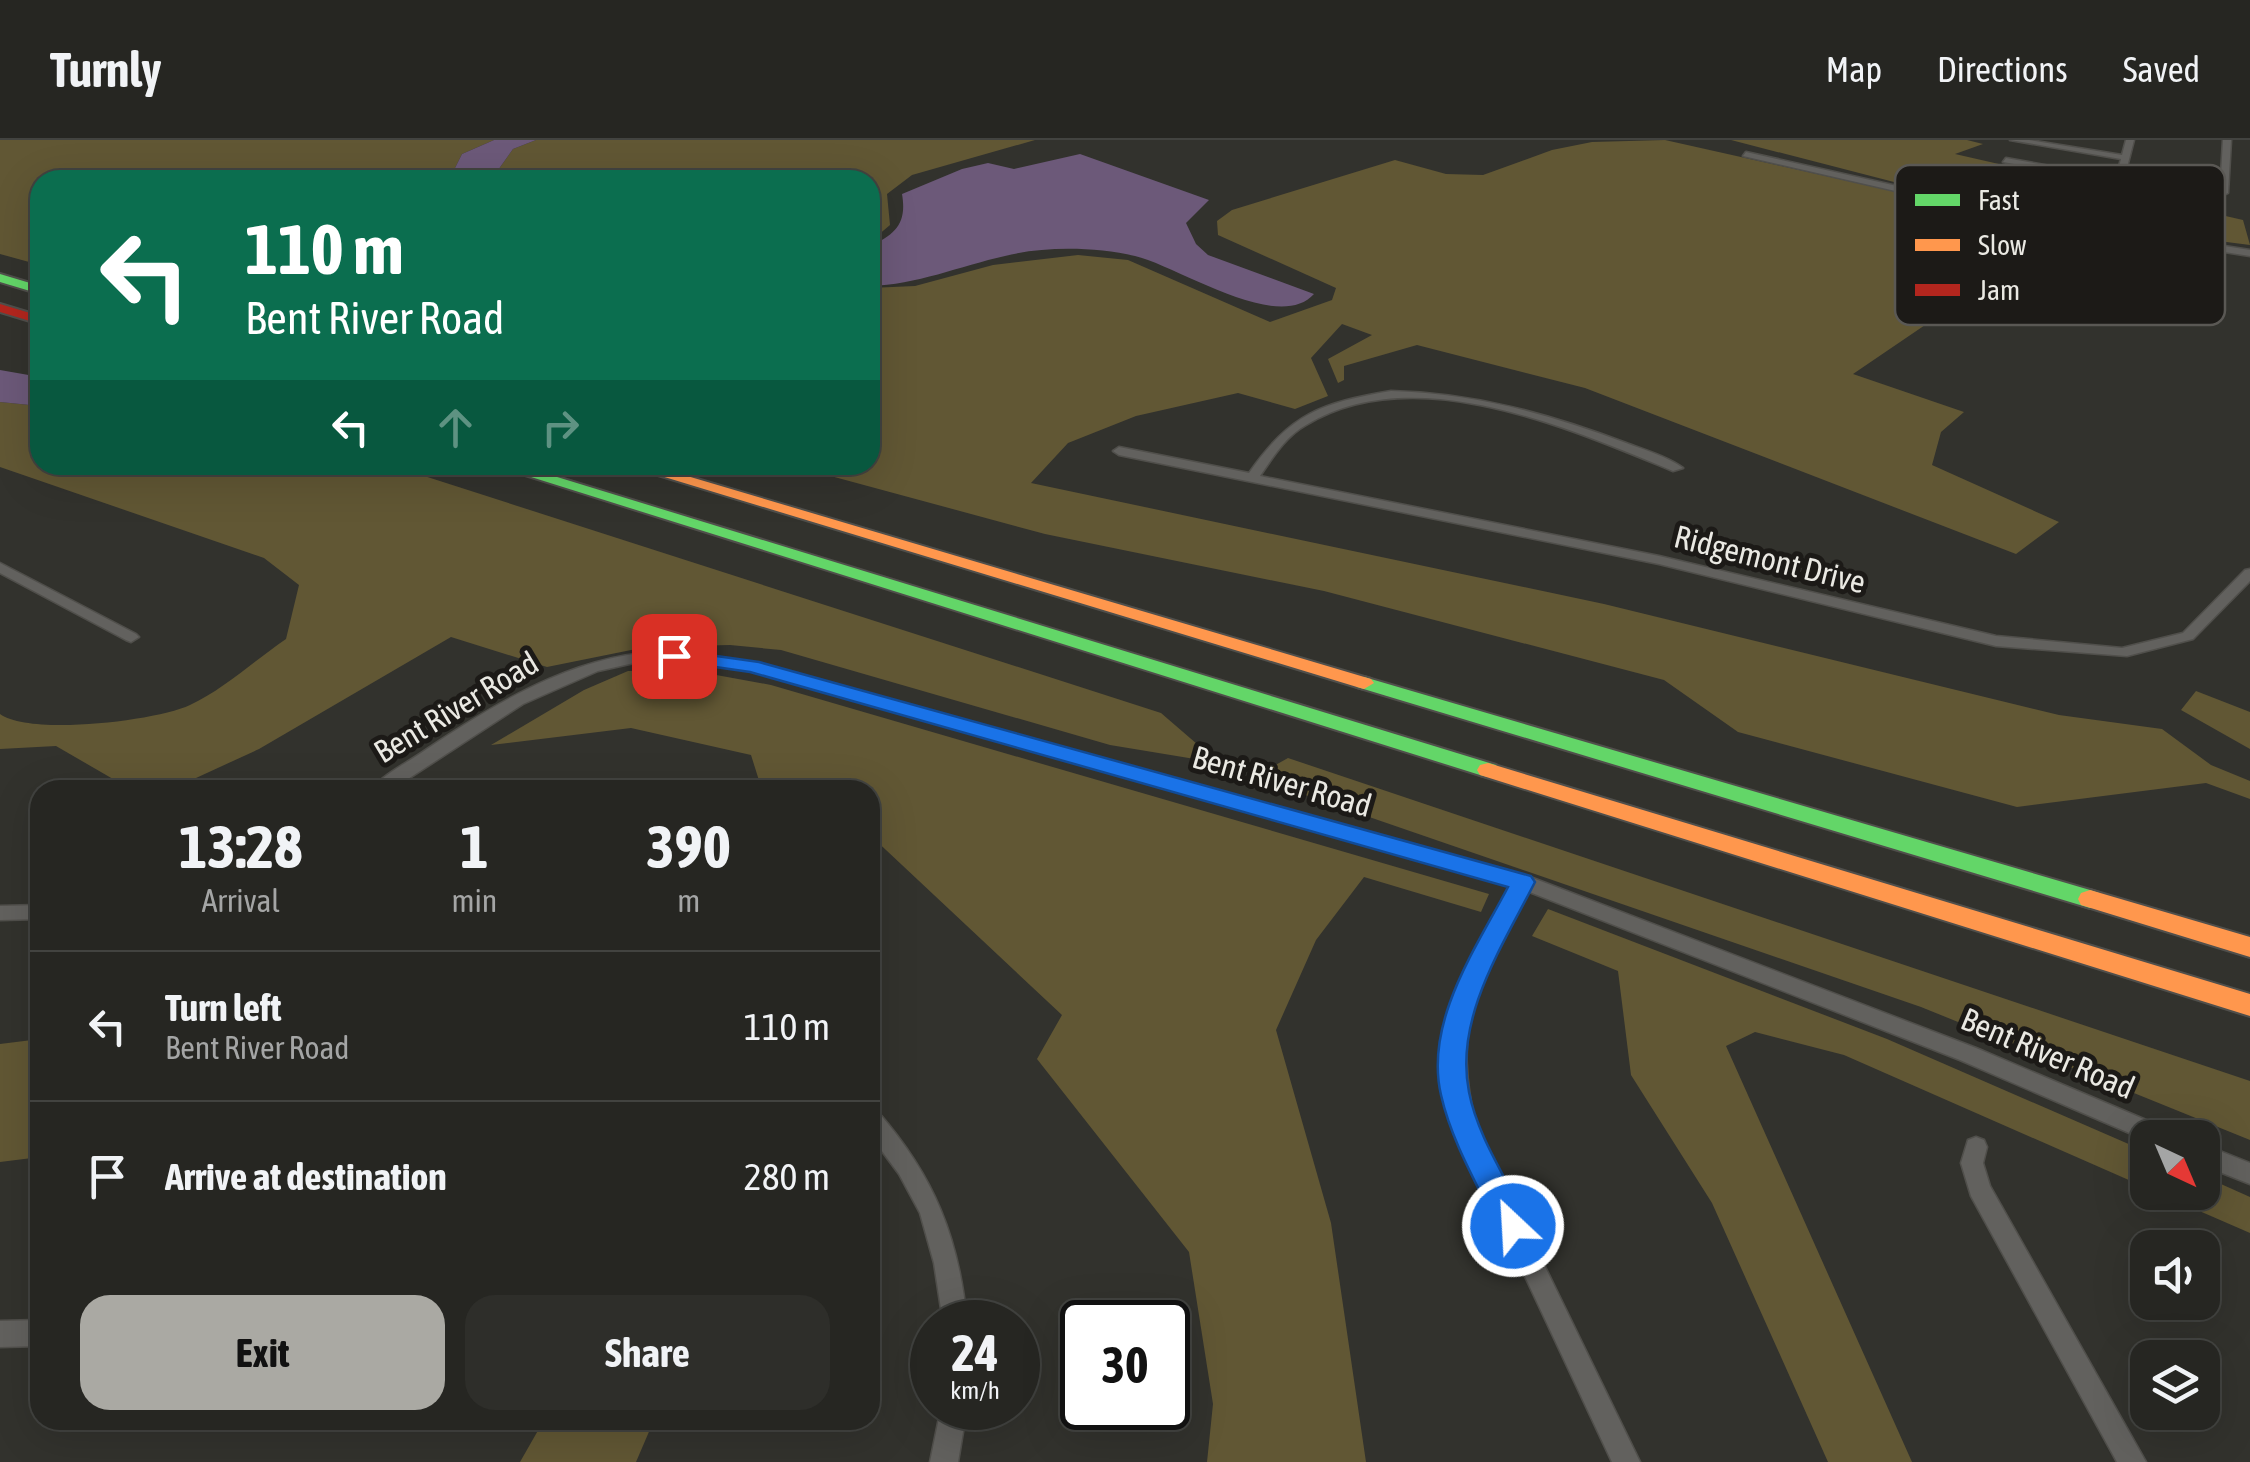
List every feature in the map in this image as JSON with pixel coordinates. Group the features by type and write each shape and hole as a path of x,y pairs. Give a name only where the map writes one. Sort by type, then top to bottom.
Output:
{"highway":[{"path":"0,278 30,287"},
{"path":"2,309 30,317"},
{"path":"533,475 2250,1005"},
{"path":"667,475 2250,947"}],"street":[{"path":"2021,140 2123,157"},
{"path":"2122,165 2130,140"},
{"path":"2225,175 2227,140"},
{"path":"1746,154 1895,188"},
{"path":"2006,160 2033,165"},
{"path":"2225,249 2250,253"},
{"path":"1252,478 1301,422 1336,406 1390,397 1453,396 1503,404 1573,426 1677,468"},
{"name":"Ridgemont Drive","path":"1119,451 1659,560 1996,641 2122,653 2188,636 2250,573"},
{"path":"0,567 132,637"},
{"name":"Bent River Road","path":"395,780 534,692 588,672 674,656 752,666 1523,882 1951,1047 2130,1123"},
{"path":"1523,882 1469,986 1456,1021 1451,1056 1454,1094 1465,1125 1626,1462"},
{"path":"0,913 30,912"},
{"path":"880,1130 938,1220 951,1300"},
{"path":"1976,1147 1972,1163 1980,1189 2132,1462"},
{"path":"2220,1162 2250,1174"},
{"path":"0,1334 30,1333"},
{"path":"944,1462 950,1430"}],"shaded area":[{"path":"0,140 494,140 462,154 454,170 30,170 30,262 0,254"},
{"path":"494,140 536,140 513,149 498,170 454,170 462,154"},
{"path":"536,140 1035,140 912,175 887,194 890,225 880,234 880,170 498,170 513,149"},
{"path":"1665,140 1895,192 1895,325 1925,325 1853,374 1964,412 1941,432 1932,465 2059,522 2016,554 1585,388 1417,345 1344,366 1344,380 1338,383 1328,359 1372,335 1342,324 1311,358 1328,396 1295,409 1238,393 1136,416 1068,443 1031,483 1604,604 2059,715 2162,729 2211,765 2250,781 2250,799 2206,783 2017,807 1738,732 1664,680 1324,591 1045,534 827,475 880,475 880,288 915,286 993,265 1078,255 1128,260 1270,322 1332,300 1336,288 1218,235 1217,221 1232,210 1395,160 1446,174 1483,175 1552,150 1592,142"},
{"path":"1731,140 1967,140 1983,144 1955,154 2003,165 1895,165 1895,182"},
{"path":"1080,154 1209,200 1186,223 1196,244 1208,255 1314,294 1298,304 1253,302 1135,256 1070,249 1020,253 921,279 880,285 880,241 901,220 902,194 962,169 988,163 1014,169"},
{"path":"2225,216 2243,220 2250,245 2225,242"},
{"path":"0,370 30,375 30,405 0,402"},
{"path":"0,402 30,405 30,475 421,475 1161,713 1219,763 1110,745 781,650 730,645 646,647 547,667 451,637 259,749 192,780 115,780 56,746 0,749 0,714 38,724 94,724 150,716 190,705 286,639 299,585 264,558 0,467"},
{"path":"689,670 771,685 1489,894 1481,912 1364,877 1316,940 1276,1030 1331,1223 1366,1462 1207,1462 1213,1404 1189,1252 1037,1059 1062,1015 880,844 880,780 759,780 751,755 631,728 491,745 584,690 628,671"},
{"path":"2196,691 2250,712 2250,749 2181,710"},
{"path":"1288,758 2250,1081 2250,1140 2220,1128 2220,1120 2201,1120 1921,1007 1285,788 1263,772"},
{"path":"1548,909 1887,1039 2130,1145 2130,1181 1844,1055 1755,1032 1726,1046 1912,1462 1828,1462 1712,1203 1631,1075 1618,971 1532,936"},
{"path":"30,1040 30,1158 0,1162 0,1044"},
{"path":"2220,1184 2250,1197 2250,1233 2197,1210 2220,1210"},
{"path":"538,1430 650,1430 636,1462 520,1462"}],"traffic: fast":[{"path":"0,278 30,287"},
{"path":"533,475 1488,770"},
{"path":"1364,683 2090,899"}],"traffic: slow":[{"path":"667,475 1364,683"},
{"path":"1488,770 2250,1005"},
{"path":"2090,899 2250,947"}],"traffic: jam":[{"path":"0,308 30,317"}],"route":[{"path":"674,656 752,666 1523,882 1469,986 1456,1021 1451,1056 1454,1094 1465,1125 1513,1226"}]}
